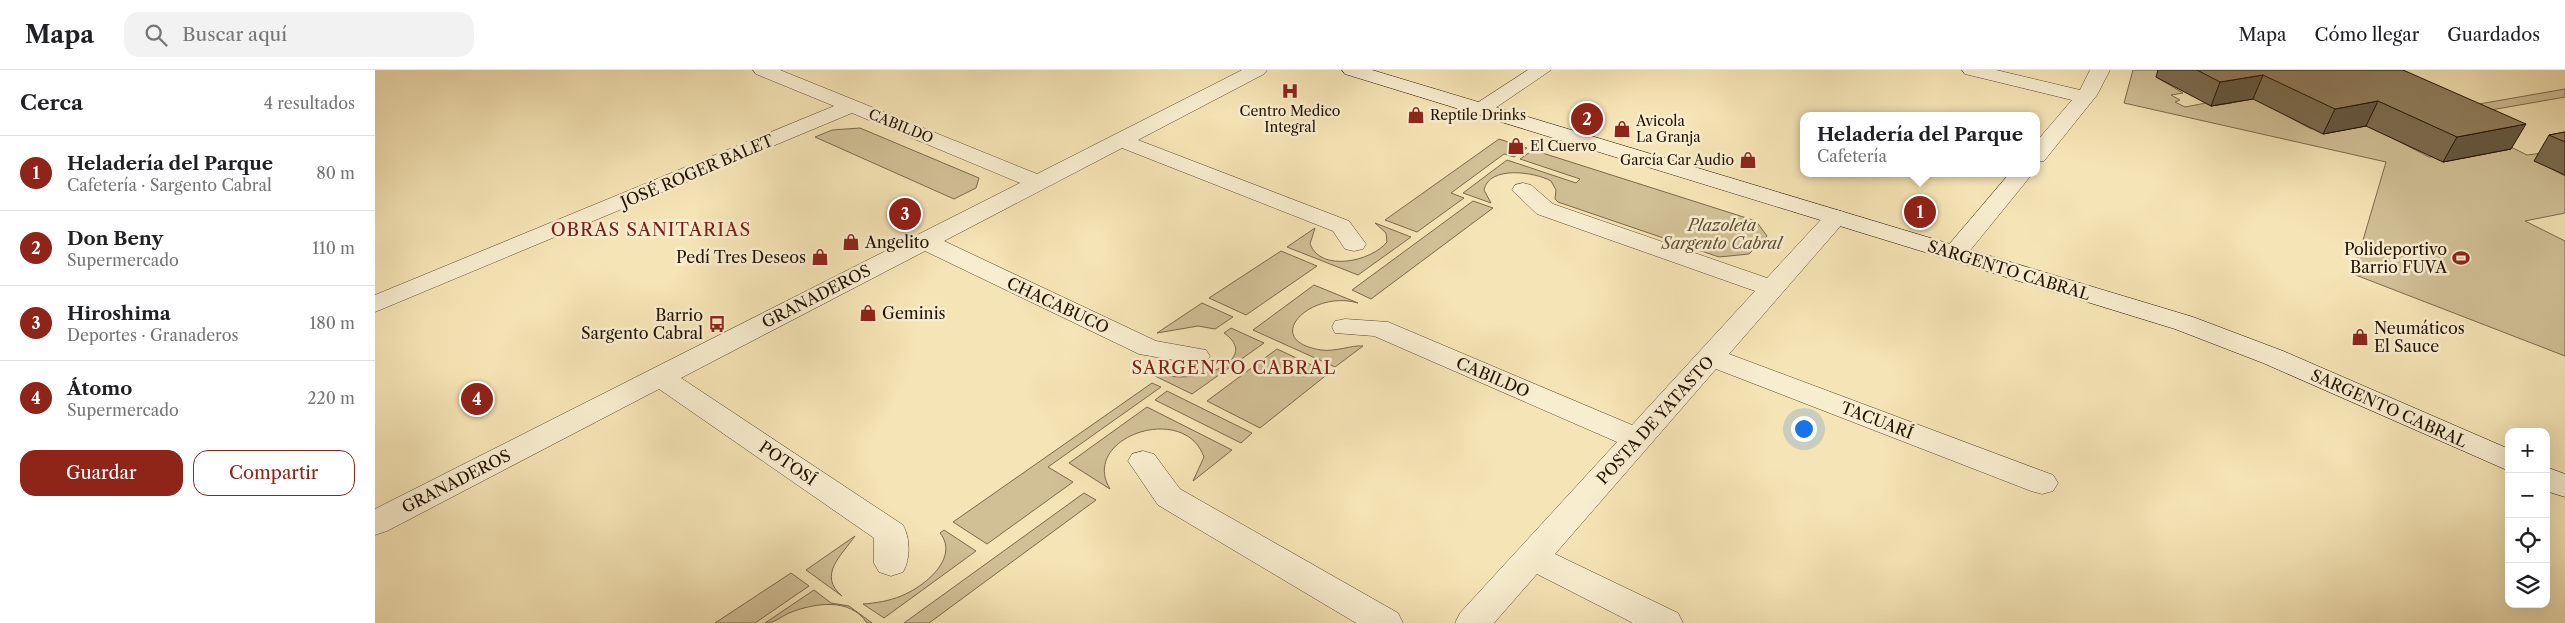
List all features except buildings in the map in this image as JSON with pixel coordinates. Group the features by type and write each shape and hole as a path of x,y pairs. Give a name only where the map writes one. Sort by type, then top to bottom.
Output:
{"street":[{"name":"CABILDO","path":"763,70 1038,182"},
{"name":"GRANADEROS","path":"375,523 1257,70"},
{"name":"SARGENTO CABRAL","path":"1352,70 2184,323 2241,344 2505,459"},
{"path":"1481,109 1541,70"},
{"path":"1972,70 2085,97"},
{"path":"2040,151 2085,97 2099,70"},
{"name":"JOSÉ ROGER BALET","path":"375,304 852,106"},
{"path":"1120,140 1341,226 1354,244"},
{"path":"1955,253 2019,177"},
{"path":"1523,190 1545,209 1772,288"},
{"name":"POSTA DE YATASTO","path":"1473,623 1836,217"},
{"name":"CHACABUCO","path":"924,241 1149,348 1196,356"},
{"name":"CABILDO","path":"1345,327 1378,328 1637,439"},
{"name":"TACUARÍ","path":"1711,357 2042,483"},
{"name":"POTOSÍ","path":"660,377 891,533 891,563"},
{"path":"1143,461 1169,497 1385,623"},
{"path":"2550,480 2565,486"},
{"path":"1532,557 1665,623"}],"green space":[{"path":"2133,70 2200,70 2156,77 2183,93 2171,95 2180,100 2175,102 2185,107 2206,103 2211,106 2232,103 2243,92 2311,129 2346,114 2429,157 2431,157 2439,111 2565,89 2565,97 2451,117 2527,155 2565,150 2548,167 2565,176 2565,213 2525,221 2565,241 2565,356 2353,274 2386,162 2124,103"},
{"path":"860,128 979,178 976,188 954,199 815,137 832,130"},
{"path":"1499,139 1527,148 1514,157 1504,154 1451,193 1464,198 1417,232 1385,220"},
{"name":"Plazoleta Sargento Cabral","path":"1533,150 1756,221 1767,236 1749,254 1719,257 1558,202 1555,199 1556,190 1551,181 1524,173 1503,174 1494,177 1488,182 1484,190 1491,203 1463,193 1507,160 1576,183 1580,179 1520,159"},
{"path":"1473,201 1493,208 1371,299 1352,290"},
{"path":"1375,223 1411,237 1358,275 1287,247 1315,228 1310,244 1316,253 1325,259 1335,261 1359,259 1380,249 1387,242 1386,233"},
{"path":"1281,251 1317,266 1246,315 1209,298"},
{"path":"1314,285 1358,303 1340,301 1324,303 1309,309 1293,327 1294,336 1303,345 1321,350 1363,346 1335,367 1253,330"},
{"path":"1202,303 1233,317 1215,329 1198,326 1157,333"},
{"path":"1231,328 1264,343 1192,394 1155,376 1159,373 1188,377 1219,369 1229,362 1235,353 1234,343 1224,333"},
{"path":"1277,349 1329,373 1260,428 1207,401"},
{"path":"1152,383 1161,387 1048,467 1073,482 987,544 953,522"},
{"path":"1167,391 1252,433 1241,443 1155,400"},
{"path":"1147,407 1232,450 1193,481 1204,457 1193,440 1177,431 1157,429 1138,433 1121,442 1109,455 1104,471 1110,489 1069,463"},
{"path":"1084,493 1096,500 929,623 904,623"},
{"path":"944,530 976,551 884,618 863,604 882,602 901,596 929,579 943,562 946,552 945,543 940,533"},
{"path":"855,536 834,565 832,573 835,588 842,596 806,570"},
{"path":"791,573 809,586 755,623 715,623"},
{"path":"814,590 831,603 849,606 872,623 867,623 851,609 831,604 799,609 775,621 765,623"}],"place":[{"name":"Centro Medico Integral","path":"1290,91"},
{"name":"Reptile Drinks","path":"1416,115"},
{"name":"Don Beny","path":"1587,119"},
{"name":"Avicola La Granja","path":"1622,129"},
{"name":"El Cuervo","path":"1516,146"},
{"name":"García Car Audio","path":"1748,160"},
{"name":"Heladería del Parque","path":"1920,212"},
{"name":"Hiroshima","path":"905,214"},
{"name":"Angelito","path":"851,242"},
{"name":"Pedí Tres Deseos","path":"820,257"},
{"name":"Polideportivo Barrio FUVA","path":"2461,258"},
{"name":"Geminis","path":"868,313"},
{"name":"Barrio Sargento Cabral","path":"717,324"},
{"name":"Neumáticos El Sauce","path":"2360,337"},
{"name":"Átomo","path":"477,399"}],"district":[{"name":"OBRAS SANITARIAS","path":"651,230"},
{"name":"SARGENTO CABRAL","path":"1234,368"}]}
